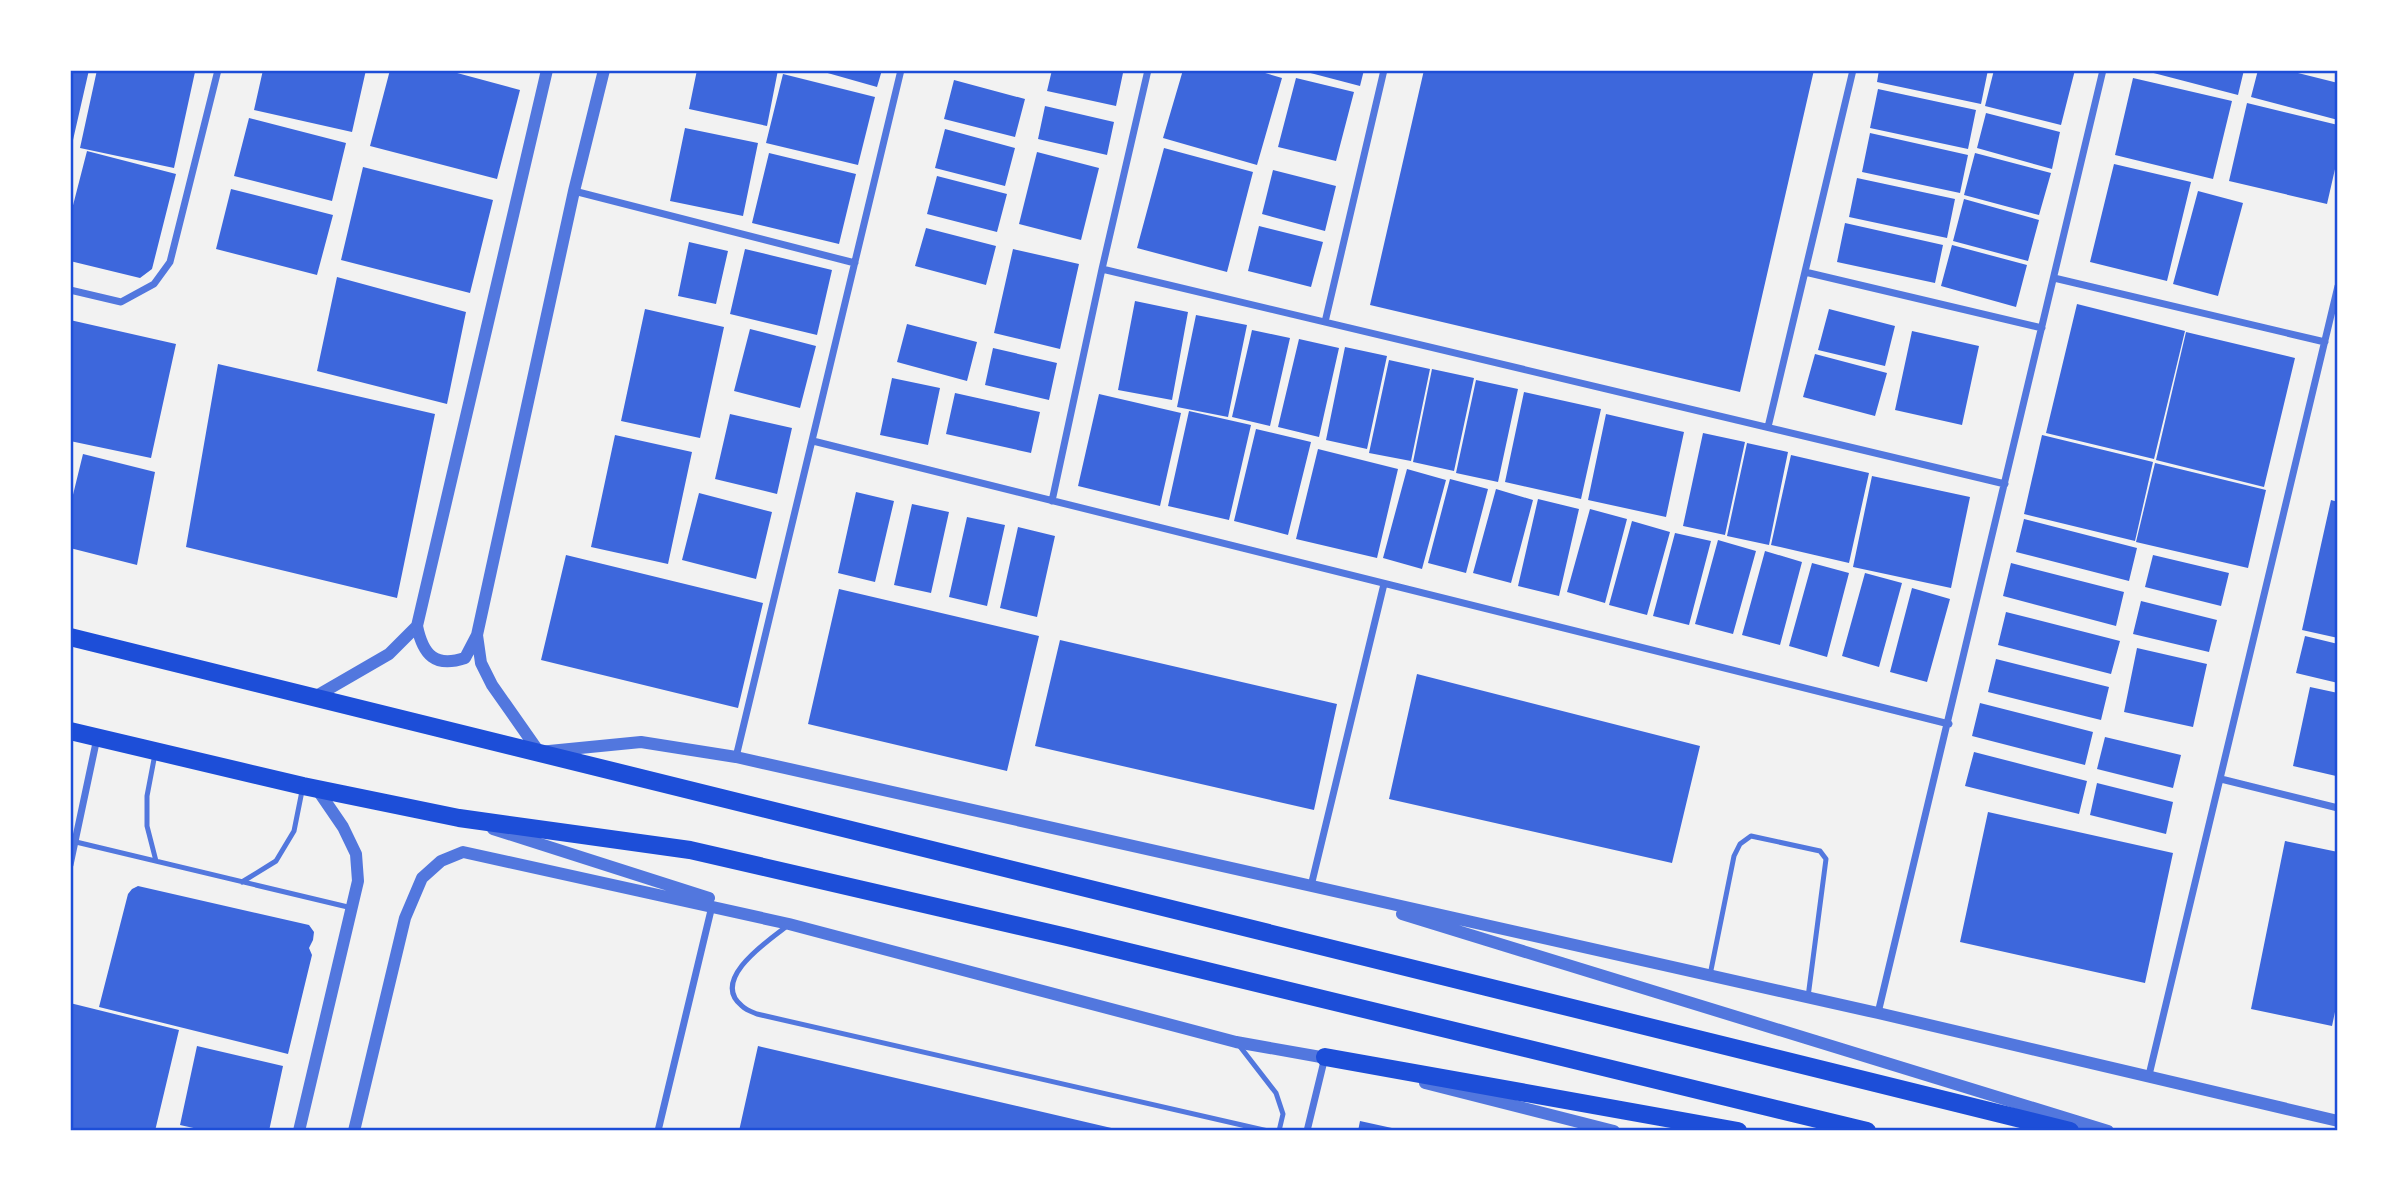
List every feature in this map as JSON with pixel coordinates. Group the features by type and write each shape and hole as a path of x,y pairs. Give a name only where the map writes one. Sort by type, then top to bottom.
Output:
{"main road":[{"path":"70,637 2070,1131"},
{"path":"70,731 310,787 459,818 690,850 1080,940 1867,1131"},
{"path":"1325,1057 1738,1131"}],"street":[{"path":"70,290 121,302 154,284 170,262 218,70"},
{"path":"547,70 417,626 421,646 438,661 452,663 465,659 477,635 604,70"},
{"path":"736,757 901,70"},
{"path":"1052,501 1148,70"},
{"path":"1325,322 1384,70"},
{"path":"1768,427 1853,70"},
{"path":"1878,1013 2103,70"},
{"path":"575,191 855,263"},
{"path":"1102,269 2006,484"},
{"path":"1805,272 2042,328"},
{"path":"2054,278 2325,342"},
{"path":"2149,1075 2338,286"},
{"path":"813,442 1949,724"},
{"path":"1311,886 1384,584"},
{"path":"313,698 389,654 417,626"},
{"path":"477,635 481,663 499,695 539,752 641,742 736,757 1808,997 2338,1121"},
{"path":"70,865 97,737"},
{"path":"2221,779 2338,807"},
{"path":"299,1131 358,881 356,854 343,827 310,787"},
{"path":"459,818 789,924"},
{"path":"354,1131 405,918 422,878 441,861 463,852 789,924 1236,1042 1325,1057 1614,1131"},
{"path":"1311,886 2108,1131"},
{"path":"658,1131 712,906"},
{"path":"1307,1131 1325,1057"}],"lane":[{"path":"156,751 147,796 147,826 156,861"},
{"path":"242,882 276,861 295,831 310,787"},
{"path":"1710,975 1734,856 1740,845 1751,836 1803,846 1820,851 1826,859 1808,997"},
{"path":"76,842 353,908"},
{"path":"789,924 744,960 737,971 733,983 734,995 741,1006 757,1014 1268,1131"},
{"path":"1236,1042 1276,1093 1283,1114 1279,1131"}],"building":[{"path":"70,70 89,70 73,140 70,139"},
{"path":"97,70 195,72 174,168 80,148"},
{"path":"263,70 366,70 352,132 254,110"},
{"path":"390,70 446,70 520,90 497,179 370,146"},
{"path":"697,70 778,70 767,126 689,109"},
{"path":"817,70 882,70 877,87"},
{"path":"1052,70 1111,70 1123,73 1116,106 1047,91"},
{"path":"1183,70 1255,70 1282,78 1257,165 1163,138"},
{"path":"1299,70 1364,70 1360,86"},
{"path":"1424,70 1814,70 1740,392 1370,305"},
{"path":"1879,70 1988,70 1981,104 1877,82"},
{"path":"1994,70 2075,70 2061,125 1985,106"},
{"path":"2142,70 2244,70 2238,95"},
{"path":"2258,70 2286,70 2338,83 2338,120 2251,97"},
{"path":"783,74 875,97 858,165 766,143"},
{"path":"1296,78 1354,92 1336,161 1278,147"},
{"path":"2133,78 2232,101 2213,179 2115,155"},
{"path":"954,80 1025,99 1015,137 944,119"},
{"path":"1878,89 1976,110 1968,149 1870,128"},
{"path":"2247,103 2338,125 2338,156 2327,204 2229,181"},
{"path":"1045,106 1114,122 1107,155 1038,139"},
{"path":"1986,113 2060,132 2052,169 1977,148"},
{"path":"249,118 346,143 332,201 234,176"},
{"path":"685,128 758,143 743,216 670,201"},
{"path":"945,129 1015,148 1005,186 935,168"},
{"path":"1870,133 1968,155 1960,193 1862,172"},
{"path":"1164,148 1253,172 1227,272 1137,248"},
{"path":"87,151 176,174 152,269 140,278 70,261 70,217"},
{"path":"1037,152 1099,168 1081,240 1019,224"},
{"path":"769,153 856,174 839,244 752,223"},
{"path":"1975,153 2051,173 2039,215 1964,195"},
{"path":"2114,164 2191,182 2167,281 2090,262"},
{"path":"363,167 493,200 470,293 341,260"},
{"path":"1273,170 1336,186 1325,231 1262,214"},
{"path":"937,176 1007,194 997,232 927,214"},
{"path":"1857,178 1955,199 1947,238 1849,217"},
{"path":"231,189 333,215 317,275 216,249"},
{"path":"2198,191 2243,203 2218,296 2173,284"},
{"path":"1964,199 2039,220 2028,261 1953,241"},
{"path":"1845,223 1943,245 1935,283 1837,262"},
{"path":"1259,226 1323,242 1311,287 1248,271"},
{"path":"926,228 996,246 986,285 915,266"},
{"path":"689,242 728,251 716,304 678,296"},
{"path":"1952,245 2027,265 2016,307 1941,286"},
{"path":"745,249 832,270 817,335 730,314"},
{"path":"1013,249 1079,264 1060,349 994,333"},
{"path":"337,277 466,312 447,404 317,371"},
{"path":"1135,301 1188,312 1172,400 1118,390"},
{"path":"2077,304 2185,331 2154,459 2046,433"},
{"path":"645,309 724,327 700,438 621,421"},
{"path":"1829,309 1895,326 1885,366 1818,350"},
{"path":"1196,315 1247,325 1228,417 1177,407"},
{"path":"70,320 176,344 151,458 70,441"},
{"path":"907,324 977,342 967,381 897,362"},
{"path":"750,329 816,346 800,408 734,391"},
{"path":"1252,330 1290,338 1270,426 1232,417"},
{"path":"1912,331 1979,346 1962,425 1895,410"},
{"path":"2186,332 2295,358 2264,487 2156,460"},
{"path":"1299,339 1339,348 1319,437 1278,427"},
{"path":"1345,347 1387,356 1367,449 1326,440"},
{"path":"993,348 1057,363 1049,400 985,385"},
{"path":"1815,354 1887,373 1875,416 1803,397"},
{"path":"1389,360 1430,369 1411,461 1369,453"},
{"path":"218,364 435,414 397,598 186,547"},
{"path":"1432,369 1474,378 1454,471 1413,462"},
{"path":"892,378 940,388 928,445 880,435"},
{"path":"1476,380 1518,389 1498,482 1456,473"},
{"path":"1524,392 1601,409 1581,499 1505,482"},
{"path":"955,393 1040,412 1031,453 946,434"},
{"path":"1099,394 1181,413 1160,506 1078,486"},
{"path":"1189,411 1251,425 1229,520 1168,506"},
{"path":"730,414 792,428 777,494 715,479"},
{"path":"1606,414 1684,432 1666,517 1588,500"},
{"path":"1256,429 1311,442 1288,535 1234,521"},
{"path":"1703,433 1745,442 1725,535 1683,526"},
{"path":"615,435 692,452 668,564 591,547"},
{"path":"2042,435 2153,462 2135,541 2024,514"},
{"path":"1747,443 1788,452 1769,545 1727,536"},
{"path":"1318,449 1398,469 1377,558 1296,539"},
{"path":"83,454 155,472 137,565 70,548 70,507"},
{"path":"1791,455 1869,473 1849,563 1771,545"},
{"path":"2155,463 2266,490 2248,568 2136,542"},
{"path":"1407,469 1446,480 1422,569 1383,558"},
{"path":"1872,476 1970,497 1951,588 1853,567"},
{"path":"1450,479 1488,489 1466,573 1428,563"},
{"path":"1496,489 1533,500 1511,583 1473,573"},
{"path":"856,492 894,501 875,582 838,573"},
{"path":"699,493 772,512 756,579 682,560"},
{"path":"1538,499 1579,509 1559,596 1518,586"},
{"path":"2331,500 2338,502 2338,638 2302,630"},
{"path":"912,504 949,512 931,593 894,585"},
{"path":"1590,509 1627,519 1605,603 1567,592"},
{"path":"967,517 1005,525 987,606 949,597"},
{"path":"2024,519 2137,548 2129,581 2016,552"},
{"path":"1632,521 1670,532 1647,615 1609,605"},
{"path":"1018,527 1055,536 1037,617 1000,608"},
{"path":"1675,533 1711,541 1689,625 1653,616"},
{"path":"1718,540 1756,551 1733,634 1695,624"},
{"path":"1765,551 1802,562 1780,645 1742,635"},
{"path":"566,555 763,603 738,708 541,660"},
{"path":"2153,555 2229,573 2221,606 2145,587"},
{"path":"1812,563 1849,573 1827,657 1789,646"},
{"path":"2011,563 2124,592 2116,626 2003,596"},
{"path":"1865,573 1902,583 1879,667 1842,656"},
{"path":"1912,588 1950,599 1927,682 1890,672"},
{"path":"839,589 1039,636 1007,771 808,724"},
{"path":"2141,601 2217,620 2209,652 2133,634"},
{"path":"2006,612 2120,641 2111,674 1998,645"},
{"path":"2305,636 2338,644 2338,683 2296,673"},
{"path":"1060,640 1337,704 1314,810 1035,746"},
{"path":"2137,648 2207,664 2193,727 2124,712"},
{"path":"1996,659 2109,687 2101,720 1988,692"},
{"path":"1417,674 1700,746 1672,863 1389,799"},
{"path":"2310,687 2338,693 2336,776 2293,766"},
{"path":"1980,703 2093,732 2085,765 1972,736"},
{"path":"2105,737 2181,755 2173,788 2097,769"},
{"path":"1974,752 2087,781 2079,814 1965,786"},
{"path":"2097,783 2173,802 2166,834 2090,815"},
{"path":"1988,812 2173,853 2145,983 1960,942"},
{"path":"2285,841 2338,852 2338,998 2332,1026 2251,1009"},
{"path":"138,886 309,925 314,932 309,948 312,955 288,1054 99,1007 128,894"},
{"path":"70,1003 179,1030 155,1131 70,1131"},
{"path":"197,1046 283,1066 269,1131 207,1131 180,1125"},
{"path":"758,1046 1120,1130 739,1131"},
{"path":"1360,1121 1401,1130 1401,1131 1358,1131"}]}
